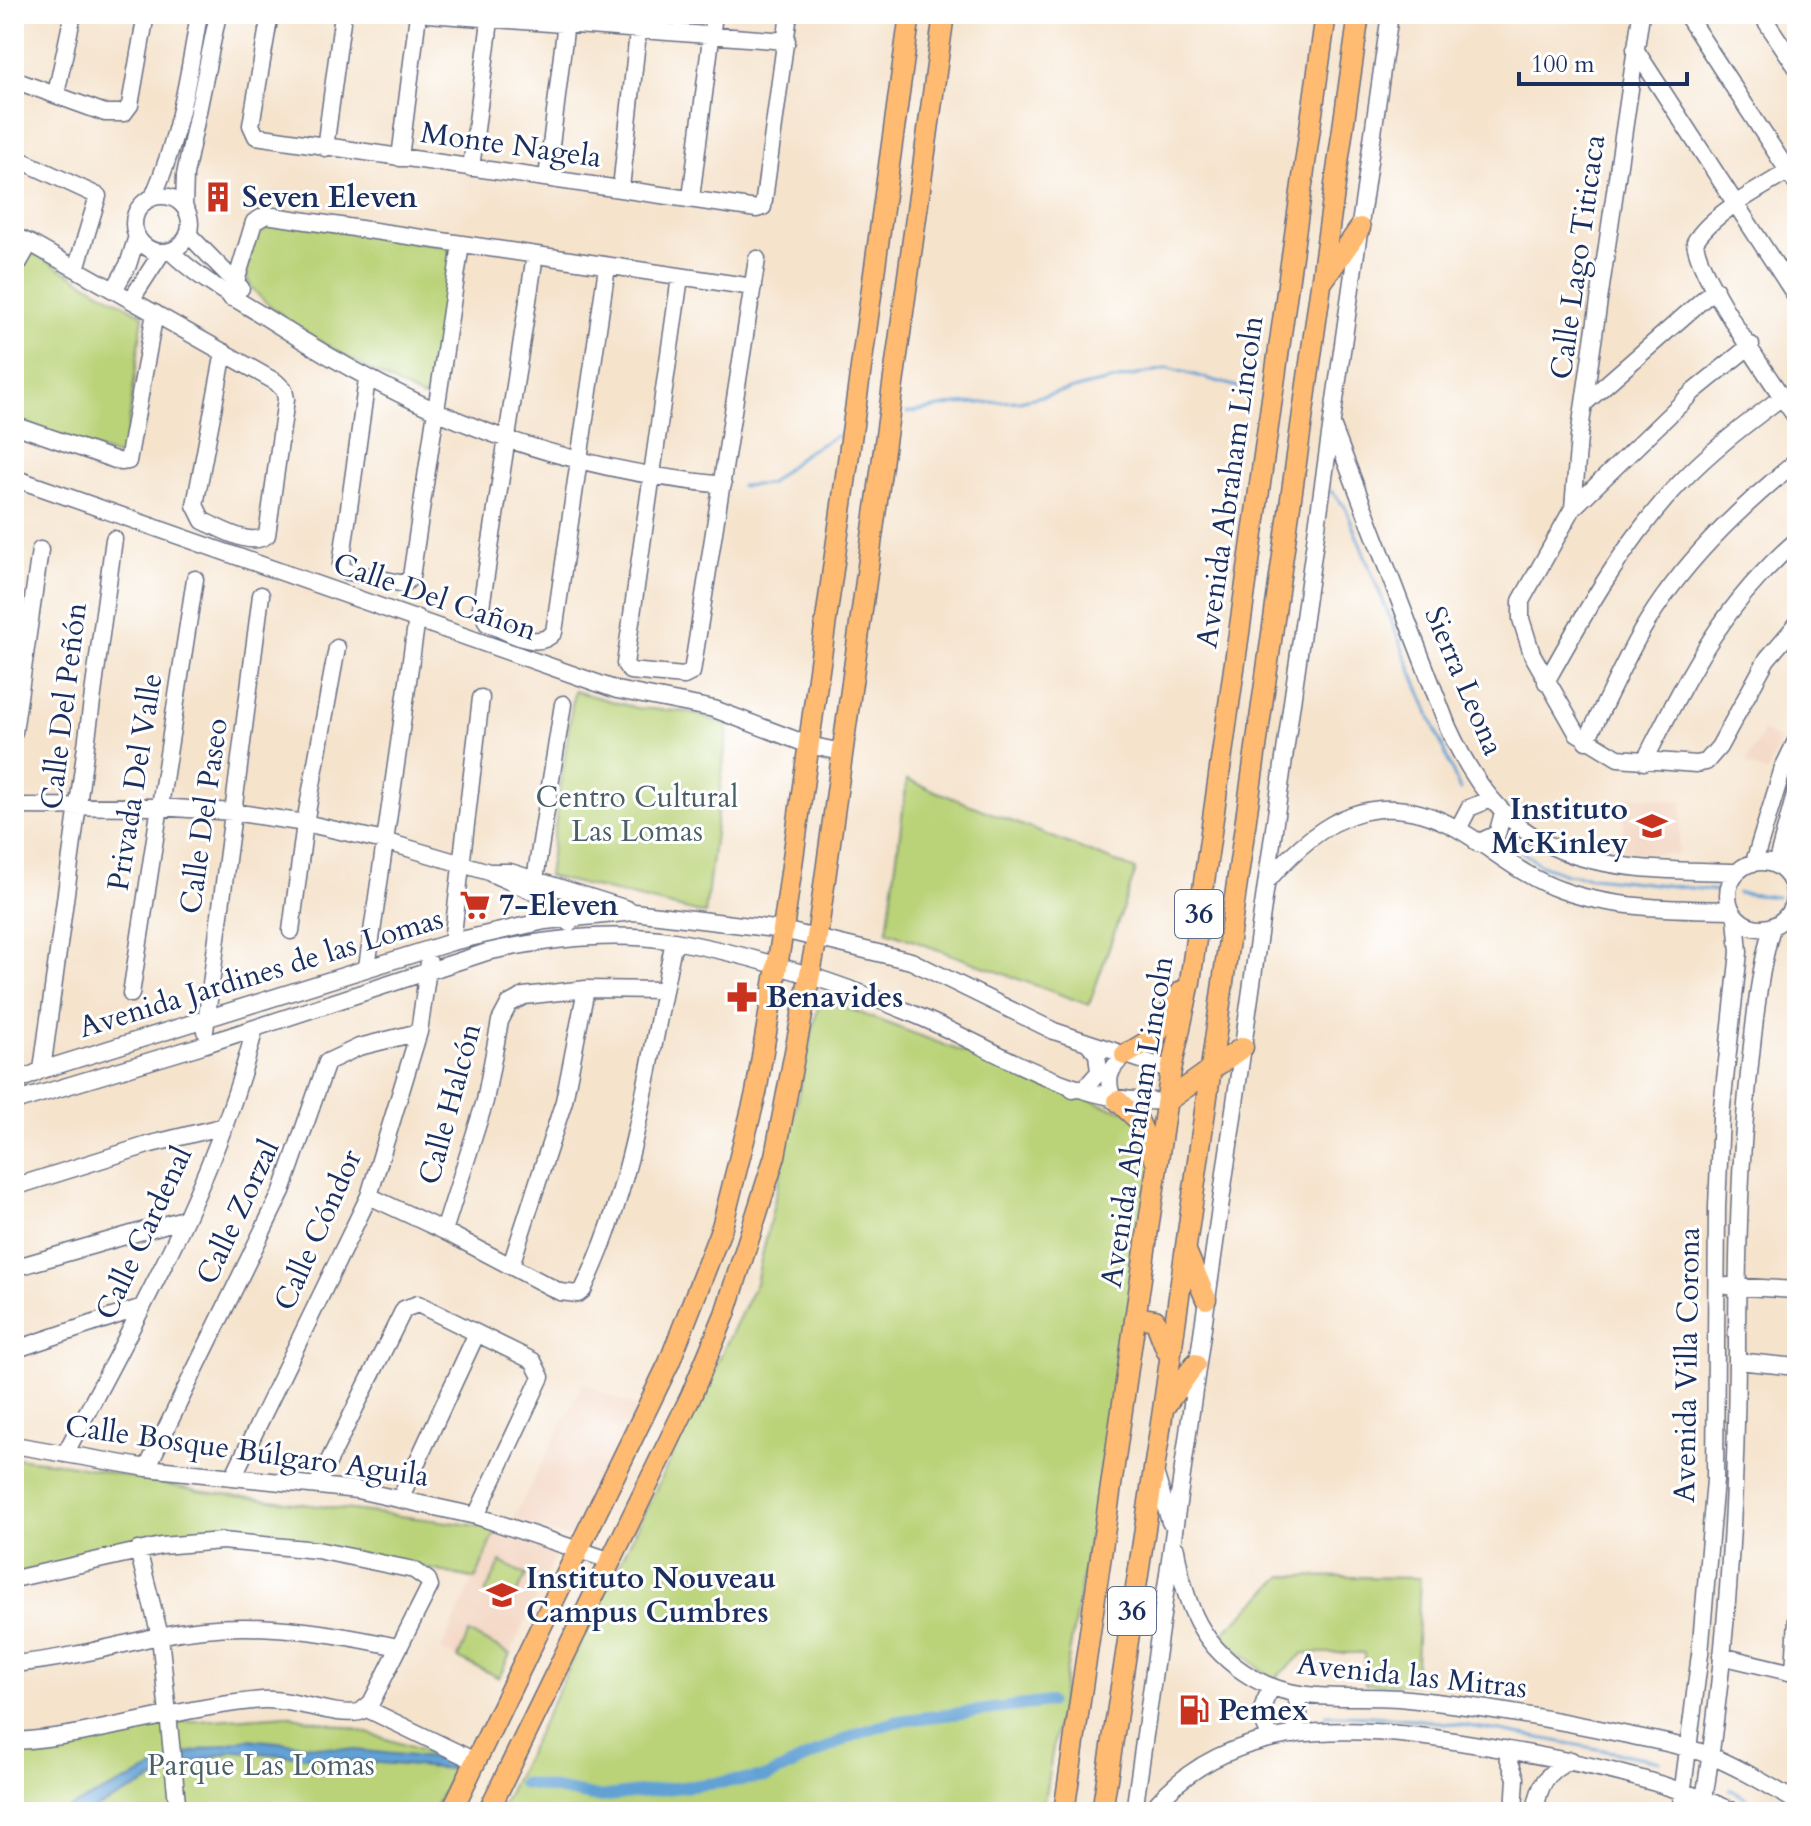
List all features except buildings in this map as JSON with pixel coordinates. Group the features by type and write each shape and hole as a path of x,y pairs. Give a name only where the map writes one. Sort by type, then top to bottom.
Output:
{"main road":[{"path":"451,1812 675,1349 722,1227 756,1093 783,930 910,14"},
{"path":"488,1812 556,1666 684,1410 725,1314 775,1156 817,937 944,14"},
{"name":"Avenida Abraham Lincoln","path":"1064,1812 1158,1168 1175,1096 1171,1070 1190,982 1326,14"},
{"name":"36","path":"1102,1812 1163,1410 1208,1070 1359,14"},
{"path":"1320,285 1360,228"},
{"path":"1125,1055 1155,1037 1190,982"},
{"path":"1199,1142 1175,1096 1243,1047"},
{"path":"1116,1101 1138,1120 1158,1168"},
{"path":"1185,1250 1206,1299"},
{"path":"1137,1317 1150,1317 1159,1325 1169,1359"},
{"path":"1163,1410 1195,1364"},
{"path":"529,1652 556,1666"}],"street":[{"path":"56,94 73,14"},
{"path":"14,80 105,113 120,114 130,105 146,14"},
{"path":"114,290 128,265 137,236 136,213 153,197 163,173 187,84 199,14"},
{"path":"131,300 144,275 166,252 184,242 188,234 190,220 184,206 185,175 218,14"},
{"name":"Monte Nagela","path":"270,14 251,128 260,137 757,209 763,203 787,41"},
{"path":"325,148 343,14"},
{"path":"400,158 418,14"},
{"path":"428,14 490,21 566,20 639,32 787,41 789,14"},
{"path":"621,188 640,14"},
{"path":"691,198 714,14"},
{"path":"1134,1812 1154,1688 1195,1364 1390,14"},
{"name":"Calle Lago Titicaca","path":"1573,508 1641,14"},
{"path":"1686,14 1794,174 1737,204 1706,228 1695,242 1702,267 1797,419"},
{"path":"1761,14 1797,68"},
{"path":"547,178 566,20"},
{"path":"471,168 490,21"},
{"path":"1635,49 1797,298"},
{"path":"14,157 98,196 76,269"},
{"path":"153,197 170,197 184,206"},
{"path":"234,290 254,222 262,215 753,287"},
{"path":"188,234 234,290 258,313 367,379 435,413 505,440 579,461 654,477 723,485"},
{"path":"137,236 147,248 166,252 234,290"},
{"path":"14,271 22,239 224,352 284,390 286,399 267,535 261,539 252,540 203,521 195,505 224,352"},
{"path":"367,379 341,568 407,583 411,577 461,244"},
{"path":"535,255 505,440 482,617 487,623 539,642 548,639 554,632 607,267"},
{"path":"680,277 625,664 630,671 684,676 692,672 757,259"},
{"path":"1586,402 1715,289"},
{"path":"14,425 121,462 128,461 155,313"},
{"path":"1751,345 1694,391 1573,508 1521,601 1525,637 1567,721 1586,741 1618,758 1696,764 1713,756 1767,659 1797,624"},
{"path":"1546,682 1607,576 1643,526 1719,445 1782,397"},
{"name":"Sierra Leona","path":"1331,423 1448,727 1465,763 1503,813 1534,839 1556,851 1606,865 1736,872"},
{"path":"1586,741 1642,631 1672,585 1748,501 1797,461"},
{"name":"Calle Del Cañon","path":"14,478 617,690 714,709 809,745 841,752"},
{"name":"Calle Del Peñón","path":"42,1070 80,808 114,539"},
{"path":"1644,762 1714,630 1737,600 1796,543"},
{"path":"14,732 40,550"},
{"name":"Privada Del Valle","path":"131,994 195,579"},
{"name":"Calle Del Paseo","path":"203,1045 261,595"},
{"path":"367,967 417,618"},
{"path":"291,931 305,823 337,648"},
{"path":"452,942 481,698"},
{"path":"535,886 563,704"},
{"path":"1754,862 1783,768 1797,739"},
{"path":"1776,865 1797,787"},
{"path":"1458,829 1469,808 1491,799"},
{"path":"14,806 159,807 233,812 305,823 384,841 634,912"},
{"path":"1267,881 1300,844 1353,815 1376,810 1403,810 1430,816 1458,829 1537,881 1597,900 1733,914"},
{"path":"1477,843 1497,834 1503,813"},
{"path":"1754,862 1776,865 1795,885 1790,912 1783,923 1746,926 1733,914 1727,897 1736,872 1754,862"},
{"path":"535,886 566,917 574,940"},
{"name":"Avenida Jardines de las Lomas","path":"14,1083 42,1070 206,1021 430,948 566,917 634,912 783,930 911,961 1054,1031 1171,1070"},
{"name":"Avenida Villa Corona","path":"1680,1812 1715,1480 1721,1116 1739,952 1733,914"},
{"name":"Avenida Villa Corona","path":"1703,1805 1721,1656 1732,1502 1736,1286 1744,1116 1757,994 1783,923"},
{"name":"Avenida Jardines de las Lomas","path":"14,1102 524,944 616,937 674,941 810,978 919,1016 1073,1090 1116,1101 1175,1096"},
{"path":"369,1196 444,1231 560,1292 578,1294 583,1290 614,1212 635,1142 674,941"},
{"name":"Calle Cóndor","path":"233,1477 369,1196 419,1032 430,948"},
{"path":"511,1265 564,1101 586,989"},
{"name":"Calle Halcón","path":"444,1231 485,1101 504,1011 524,996 586,989 663,990"},
{"name":"Calle Cardenal","path":"65,1454 184,1219 225,1126 255,1028"},
{"name":"Calle Zorzal","path":"147,1468 282,1191 327,1062 359,1047 419,1032"},
{"path":"1073,1090 1086,1087 1099,1072 1097,1054 1089,1044"},
{"path":"1116,1101 1108,1084 1109,1074 1125,1055"},
{"path":"14,1187 105,1158 225,1126"},
{"path":"14,1268 184,1219"},
{"path":"1718,1286 1797,1290"},
{"path":"317,1485 404,1309 411,1304 424,1305 476,1335 533,1361 541,1377 476,1516"},
{"path":"14,1350 142,1307"},
{"path":"400,1499 476,1335"},
{"path":"1737,1361 1797,1367"},
{"name":"Calle Bosque Búlgaro Aguila","path":"14,1445 147,1468 317,1485 400,1499 476,1516 609,1560"},
{"name":"Avenida las Mitras","path":"1153,1465 1172,1529 1181,1581 1197,1626 1225,1658 1272,1688 1296,1694 1449,1703 1568,1722 1689,1748 1709,1755 1797,1802"},
{"path":"14,1579 62,1571 138,1550 222,1541 317,1550 414,1570 428,1580 430,1586 360,1711"},
{"path":"138,1550 160,1636 178,1812"},
{"path":"1721,1656 1795,1673 1797,1618"},
{"path":"14,1664 100,1652 160,1636 257,1626 320,1631 398,1647"},
{"path":"1272,1688 1264,1700 1260,1715 1272,1738"},
{"path":"1294,1735 1299,1713 1296,1694"},
{"path":"14,1741 76,1736 267,1700 360,1711 475,1761"},
{"name":"Avenida las Mitras","path":"1150,1812 1167,1791 1213,1757 1272,1738 1404,1732 1571,1760 1683,1789 1703,1805 1736,1812"},
{"path":"1505,1749 1515,1770 1517,1791 1514,1812"},
{"path":"1535,1812 1538,1794 1548,1774 1571,1760"},
{"path":"1517,1791 1538,1794"}],"shaded area":[{"path":"1763,731 1780,740 1767,773 1746,764"},
{"name":"Instituto McKinley","path":"1626,795 1683,801 1678,855 1621,851"},
{"path":"583,1383 638,1408 576,1533 566,1538 513,1519"},
{"name":"Instituto Nouveau Campus Cumbres","path":"497,1528 557,1552 499,1678 441,1650"}],"green space":[{"path":"265,220 446,246 452,253 432,392 423,398 324,344 271,307 254,290 247,276 248,258 255,227"},
{"path":"34,254 143,315 125,452 117,456 14,420 14,282 29,255"},
{"name":"Centro Cultural Las Lomas","path":"574,691 636,708 689,712 728,725 705,914 548,876"},
{"path":"907,780 1136,870 1089,1005 887,931"},
{"path":"820,998 1109,1107 1161,1119 1042,1812 499,1812 756,1283"},
{"path":"14,1458 68,1464 197,1491 497,1528 476,1579 347,1551 223,1536 133,1542 62,1566 14,1572"},
{"path":"501,1562 526,1575 510,1607 485,1593"},
{"path":"1283,1576 1420,1578 1415,1684 1365,1684 1365,1653 1304,1653 1273,1680 1221,1635"},
{"path":"469,1633 510,1654 499,1678 458,1658"},
{"name":"Parque Las Lomas","path":"288,1715 352,1728 458,1762 432,1812 14,1812 14,1751 183,1722"}],"water":[{"path":"248,1739 453,1760 450,1769 235,1751 187,1764 88,1812 60,1812 184,1754"}],"waterway":[{"path":"907,413 957,404 1019,401 1169,368 1238,387 1249,398"},
{"path":"741,486 769,484 805,453 838,435"},
{"path":"1331,491 1345,507 1460,790"},
{"path":"1512,845 1541,865 1566,874 1718,891"},
{"path":"1738,893 1777,897"},
{"path":"523,1783 598,1797 767,1777 856,1734 898,1721 1049,1702"},
{"path":"1326,1715 1452,1724 1659,1761"},
{"path":"1730,1789 1770,1812"}],"place":[{"name":"Seven Eleven","path":"218,197"},
{"name":"Instituto McKinley","path":"1652,826"},
{"name":"7-Eleven","path":"475,905"},
{"name":"Benavides","path":"742,997"},
{"name":"Instituto Nouveau Campus Cumbres","path":"502,1595"},
{"name":"Pemex","path":"1194,1710"}]}
